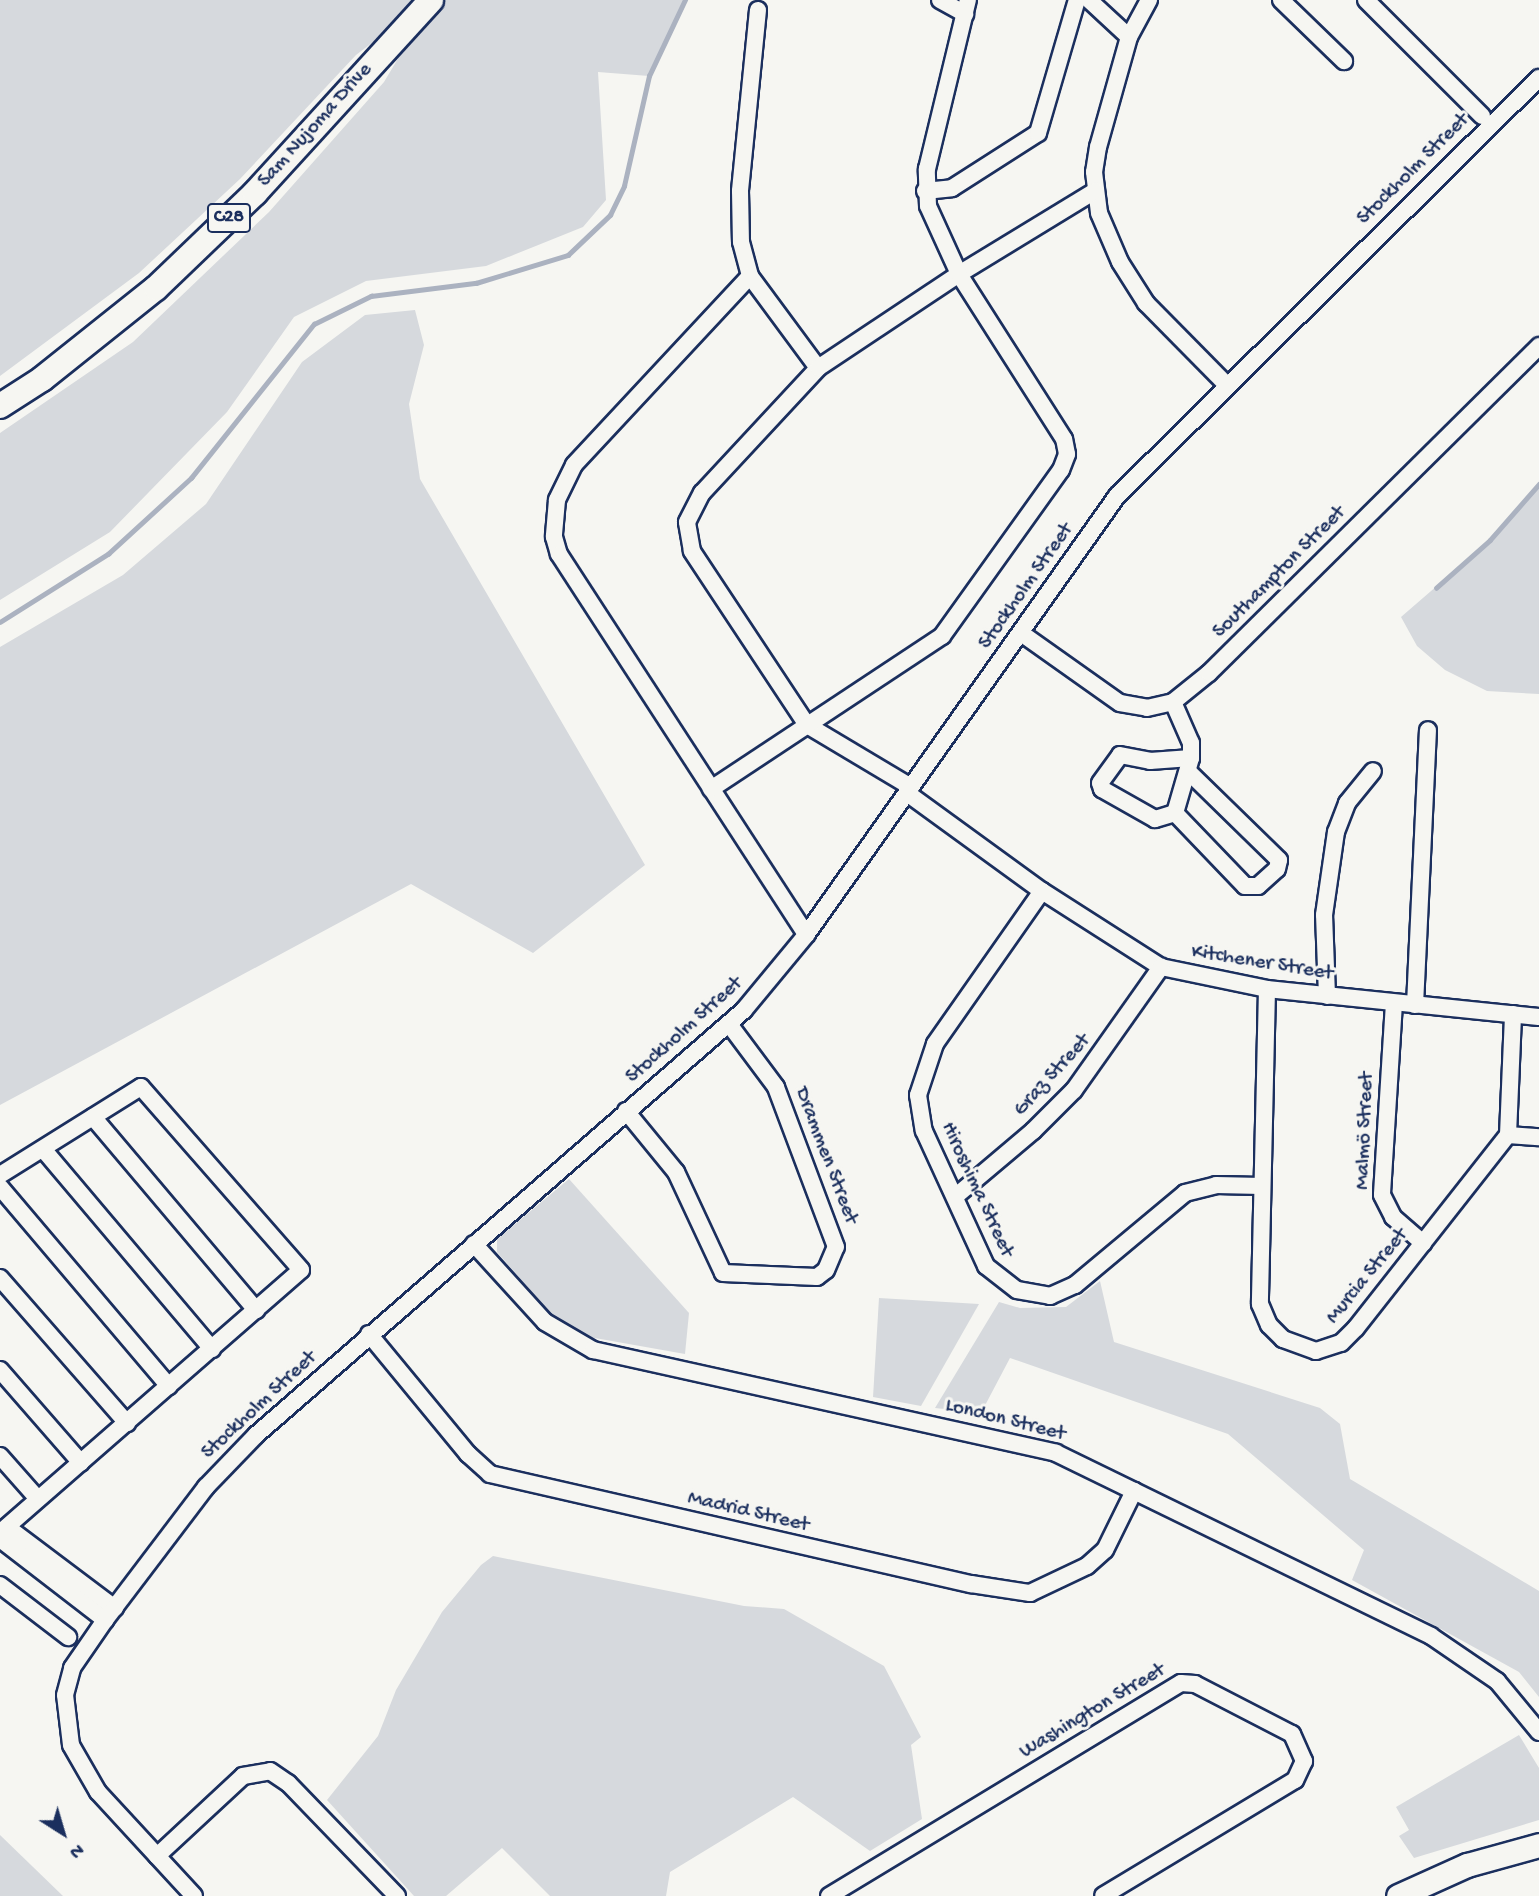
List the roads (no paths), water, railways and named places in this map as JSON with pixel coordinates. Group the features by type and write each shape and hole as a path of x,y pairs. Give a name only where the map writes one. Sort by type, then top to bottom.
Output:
{"main road":[{"name":"Sam Nujoma Drive","path":"0,406 42,379 156,288 255,193 431,0"}],"street":[{"path":"711,789 942,636 1061,470 1067,454 1064,439 959,274 928,206 925,191 967,7 940,0"},
{"path":"925,191 952,188 1038,133 1077,0"},
{"path":"1089,0 1129,37"},
{"path":"1149,0 1129,37 1098,147 1095,191 1108,235 1134,285 1162,324 1227,385"},
{"path":"1281,0 1344,61"},
{"path":"1366,0 1482,116"},
{"path":"758,10 740,191 741,243 750,276 818,368"},
{"name":"Stockholm Street","path":"194,1896 98,1792 71,1745 65,1695 72,1668 110,1614 232,1458 369,1334 729,1024 806,935 1117,496 1539,78"},
{"path":"807,725 692,551 687,522 702,493 818,368 959,274 1095,191"},
{"path":"750,276 574,465 563,482 554,519 559,554 806,935"},
{"name":"Southampton Street","path":"1173,702 1209,673 1539,346"},
{"path":"1021,633 1120,703 1147,708 1173,702 1191,743 1190,765 1175,813"},
{"name":"Kitchener Street","path":"807,725 909,790 1042,891 1161,967 1267,989 1539,1017"},
{"path":"1415,1005 1428,730"},
{"path":"1120,755 1190,765 1279,860 1279,866 1258,886 1244,886 1175,813 1155,818 1102,789 1100,783 1120,755"},
{"path":"1327,996 1324,915 1336,832 1347,803 1373,771"},
{"name":"Hiroshima Street","path":"1042,891 935,1044 921,1078 919,1114 993,1275 1030,1295 1051,1296 1075,1285 1185,1193 1216,1185 1262,1186"},
{"name":"Graz Street","path":"956,1196 1033,1131 1074,1090 1161,967"},
{"name":"Murcia Street","path":"1267,989 1261,1310 1283,1339 1299,1348 1326,1350 1341,1343 1508,1135"},
{"name":"Malmö Street","path":"1394,1003 1382,1195 1393,1217 1423,1243"},
{"path":"1513,1014 1508,1135 1539,1137"},
{"name":"Drammen Street","path":"626,1111 676,1172 723,1273 817,1277 827,1270 836,1247 776,1087 729,1024"},
{"path":"0,1175 141,1087 301,1270 2,1533 110,1614"},
{"path":"93,1117 256,1310"},
{"path":"43,1149 212,1349"},
{"path":"0,1187 169,1386"},
{"name":"London Street","path":"474,1244 545,1322 593,1350 1036,1446 1134,1491 1443,1643 1497,1681 1539,1732"},
{"path":"0,1278 127,1423"},
{"name":"Madrid Street","path":"369,1334 468,1454 491,1474 971,1584 1030,1593 1087,1566 1105,1550 1134,1491"},
{"path":"0,1370 80,1463"},
{"path":"0,1456 38,1499"},
{"path":"0,1585 68,1637"},
{"name":"Washington Street","path":"829,1896 1181,1683 1195,1684 1292,1734 1304,1761 1295,1780 1103,1896"},
{"path":"157,1856 243,1776 270,1771 288,1783 397,1896"},
{"path":"1398,1896 1467,1865 1539,1845"}],"waterway":[{"path":"0,622 108,554 191,478 314,324 371,296 476,283 568,255 610,215 624,186 649,76 685,0"},
{"path":"1436,588 1490,540 1539,484"}]}
